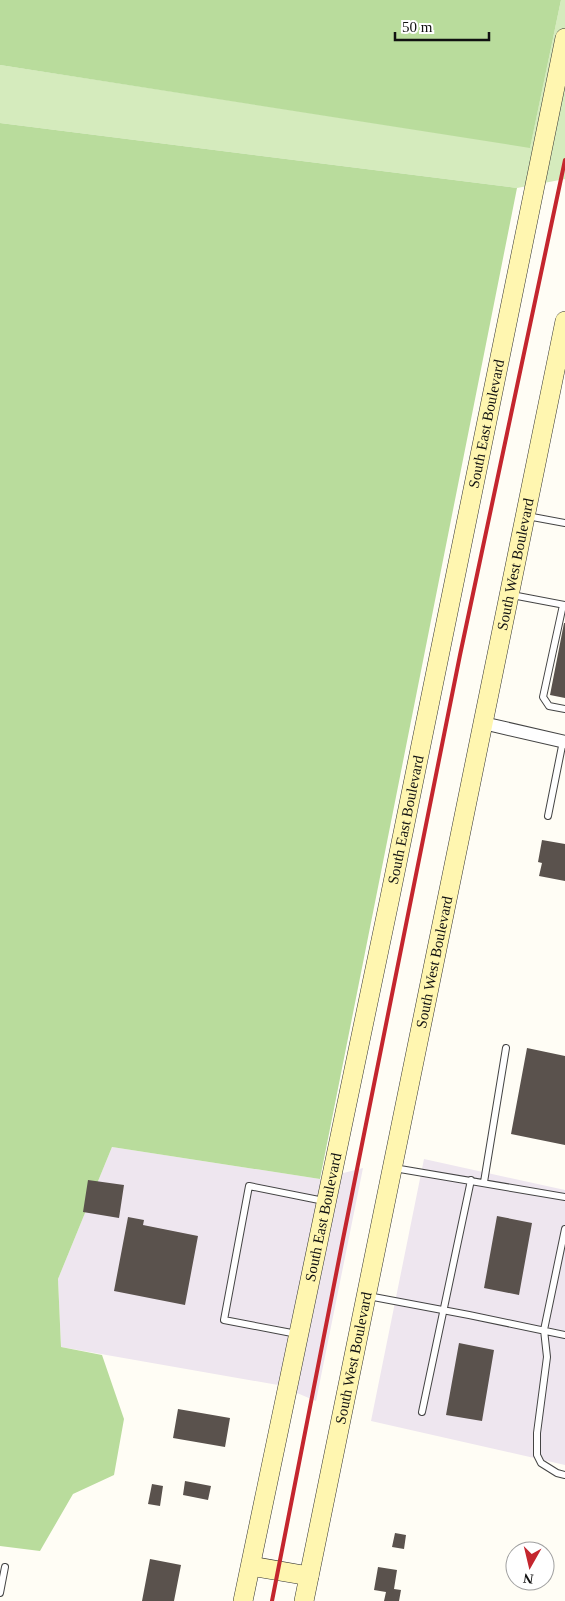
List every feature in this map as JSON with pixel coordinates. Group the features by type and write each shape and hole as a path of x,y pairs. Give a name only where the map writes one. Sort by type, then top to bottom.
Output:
{"main road":[{"name":"South East Boulevard","path":"243,1601 389,902 565,38"},
{"name":"South West Boulevard","path":"304,1601 525,515 557,376 565,321"},
{"path":"251,1566 309,1576"}],"street":[{"path":"483,723 564,741"}],"lane":[{"path":"525,515 565,523"},
{"path":"509,594 564,605 543,697 550,706 565,709"},
{"path":"548,816 564,741"},
{"path":"484,1182 506,1048"},
{"path":"392,1167 565,1197"},
{"path":"422,1412 471,1180"},
{"path":"298,1334 224,1320 249,1186 326,1202"},
{"path":"565,1228 544,1330 547,1357 537,1433 537,1455 541,1463 557,1474 565,1475"},
{"path":"366,1296 565,1335"},
{"path":"0,1593 5,1567"}],"shaded area":[{"path":"112,1147 320,1179 363,1168 316,1401 278,1385 61,1347 58,1279"},
{"path":"424,1159 565,1190 565,1465 371,1421"}],"green space":[{"path":"0,0 561,0 530,148 0,65"},
{"path":"561,0 565,0 565,179 517,188 0,123 0,65 530,147"},
{"path":"0,123 517,188 320,1179 112,1147 58,1279 61,1347 102,1355 124,1419 114,1475 73,1494 40,1551 0,1546"}],"building":[{"path":"565,623 565,698 550,695"},
{"path":"542,840 565,844 565,881 539,876 542,863 538,862"},
{"path":"527,1048 565,1056 565,1145 511,1134"},
{"path":"88,1180 124,1185 119,1218 83,1212"},
{"path":"497,1216 532,1223 519,1295 484,1288"},
{"path":"128,1217 144,1220 143,1225 198,1236 185,1305 114,1291"},
{"path":"459,1343 494,1350 482,1421 446,1415"},
{"path":"178,1409 230,1418 225,1447 173,1438"},
{"path":"185,1481 211,1486 208,1500 183,1495"},
{"path":"152,1484 163,1486 160,1506 148,1504"},
{"path":"395,1533 406,1535 404,1549 392,1547"},
{"path":"150,1559 181,1565 174,1601 142,1601"},
{"path":"378,1567 397,1570 394,1589 401,1590 399,1601 384,1601 386,1592 374,1590"}],"railway":[{"path":"272,1601 460,655 565,160"}]}
